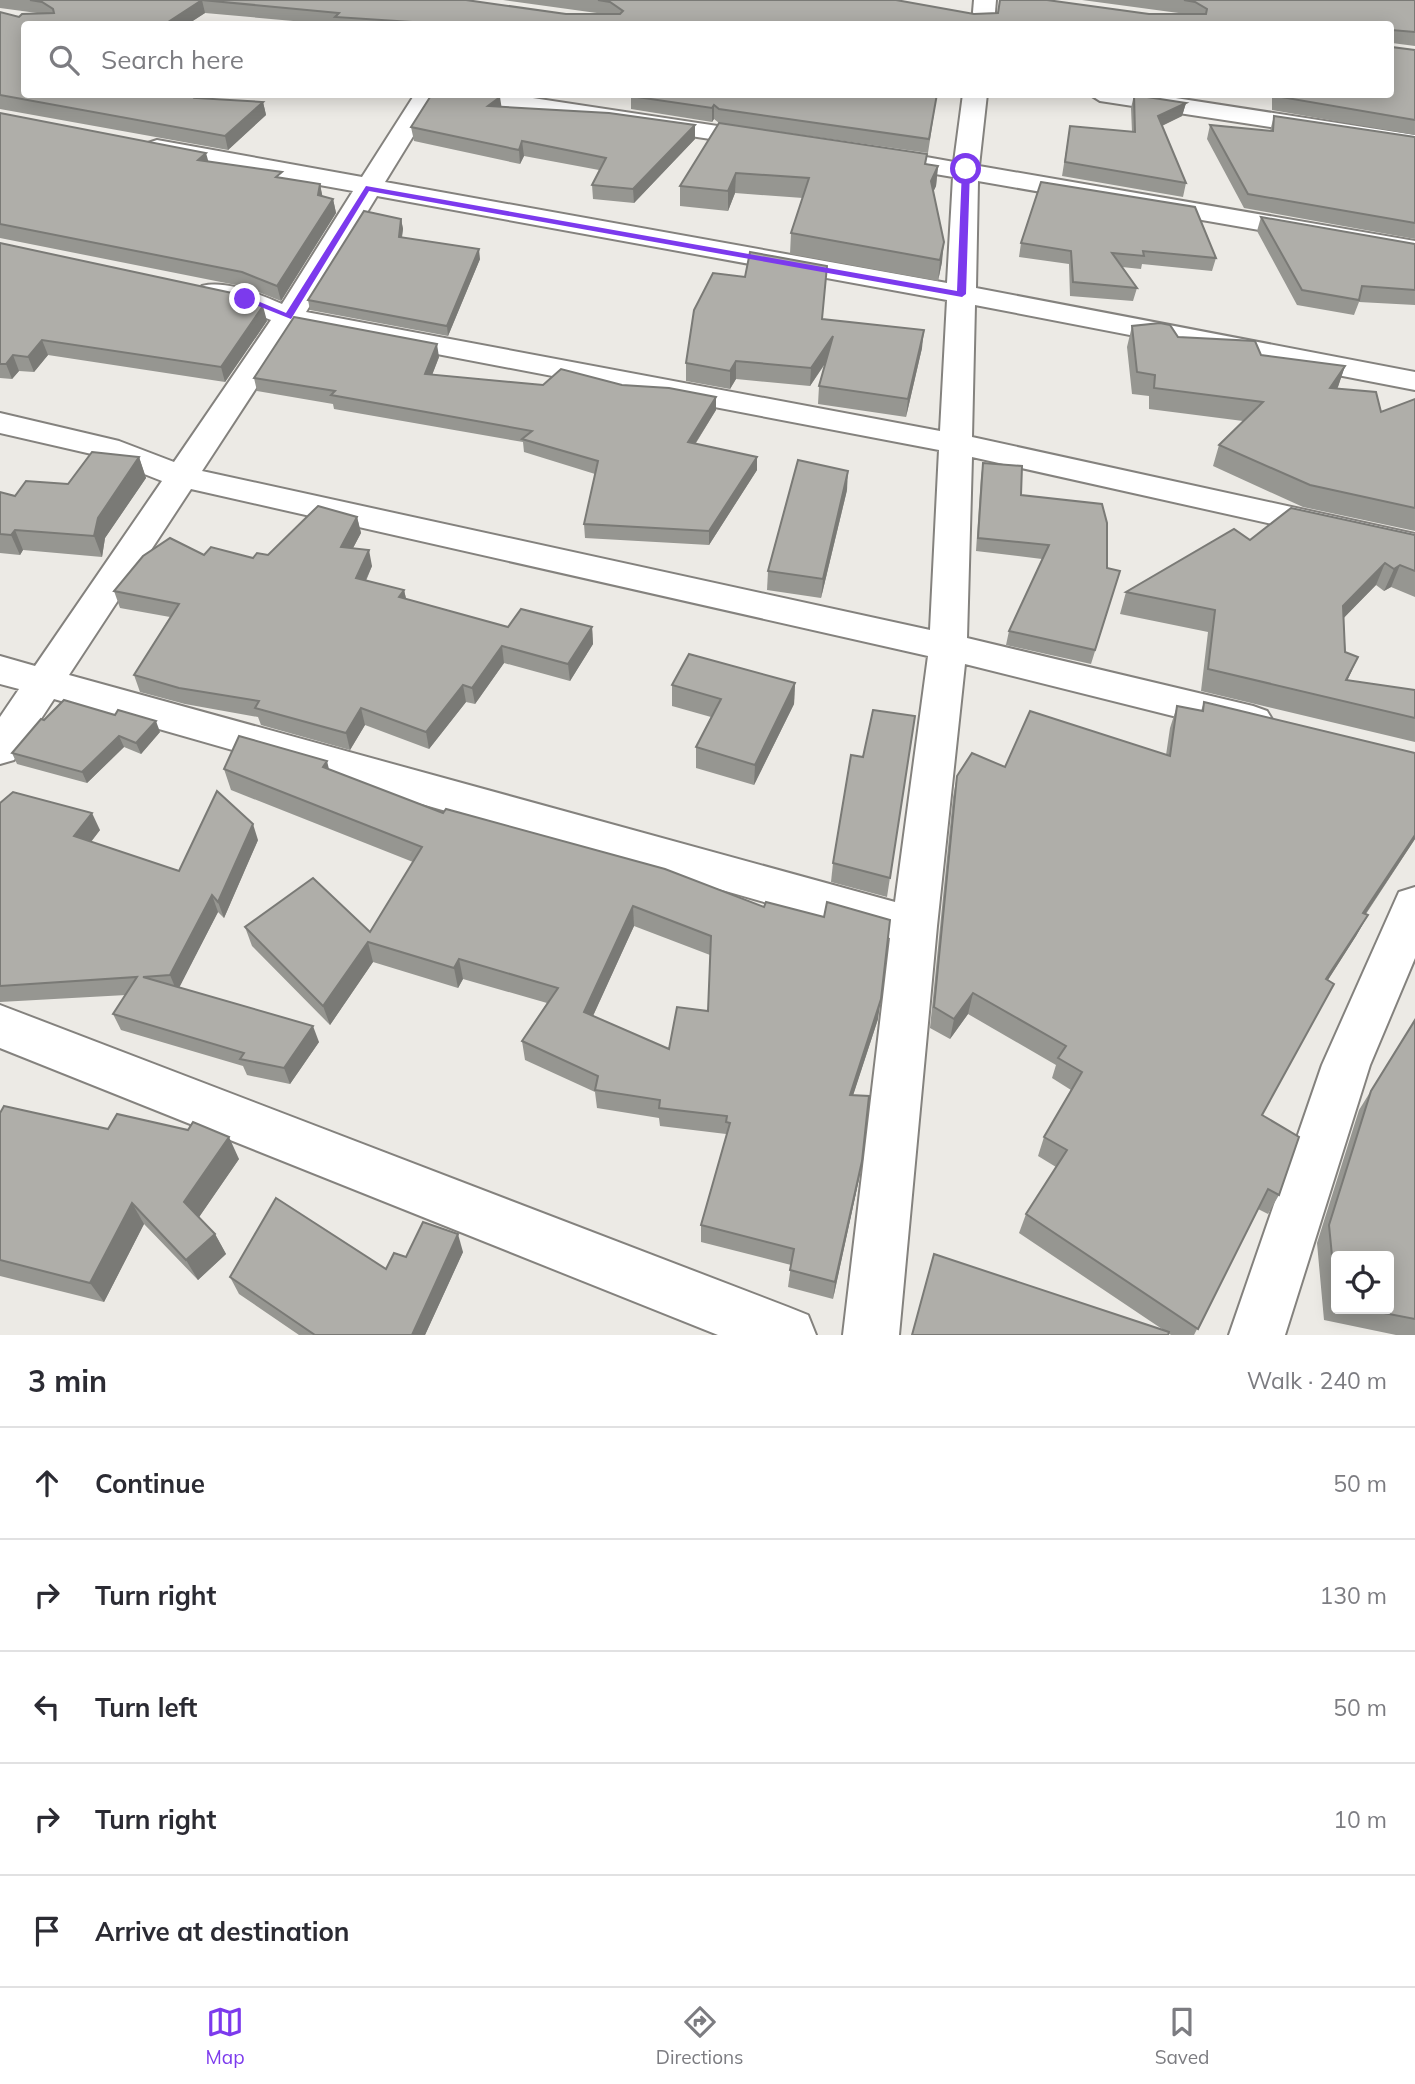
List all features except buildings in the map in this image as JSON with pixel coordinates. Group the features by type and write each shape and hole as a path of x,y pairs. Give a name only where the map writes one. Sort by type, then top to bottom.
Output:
{"street":[{"path":"983,21 985,0"},
{"path":"0,749 288,317 424,98"},
{"path":"483,98 787,143"},
{"path":"871,1335 914,926 948,647 966,169 975,98"},
{"path":"1126,98 1415,142"},
{"path":"136,144 366,188 962,294 1415,381"},
{"path":"856,153 966,169 1415,249"},
{"path":"177,285 245,299 288,317 954,443 1415,545"},
{"path":"0,423 107,449 183,477 948,647 1282,728"},
{"path":"0,670 914,926"},
{"path":"1262,1333 1346,1065 1415,905"},
{"path":"0,1026 788,1335"}],"route":[{"path":"245,299 288,317 366,188 962,294 966,169"}]}
